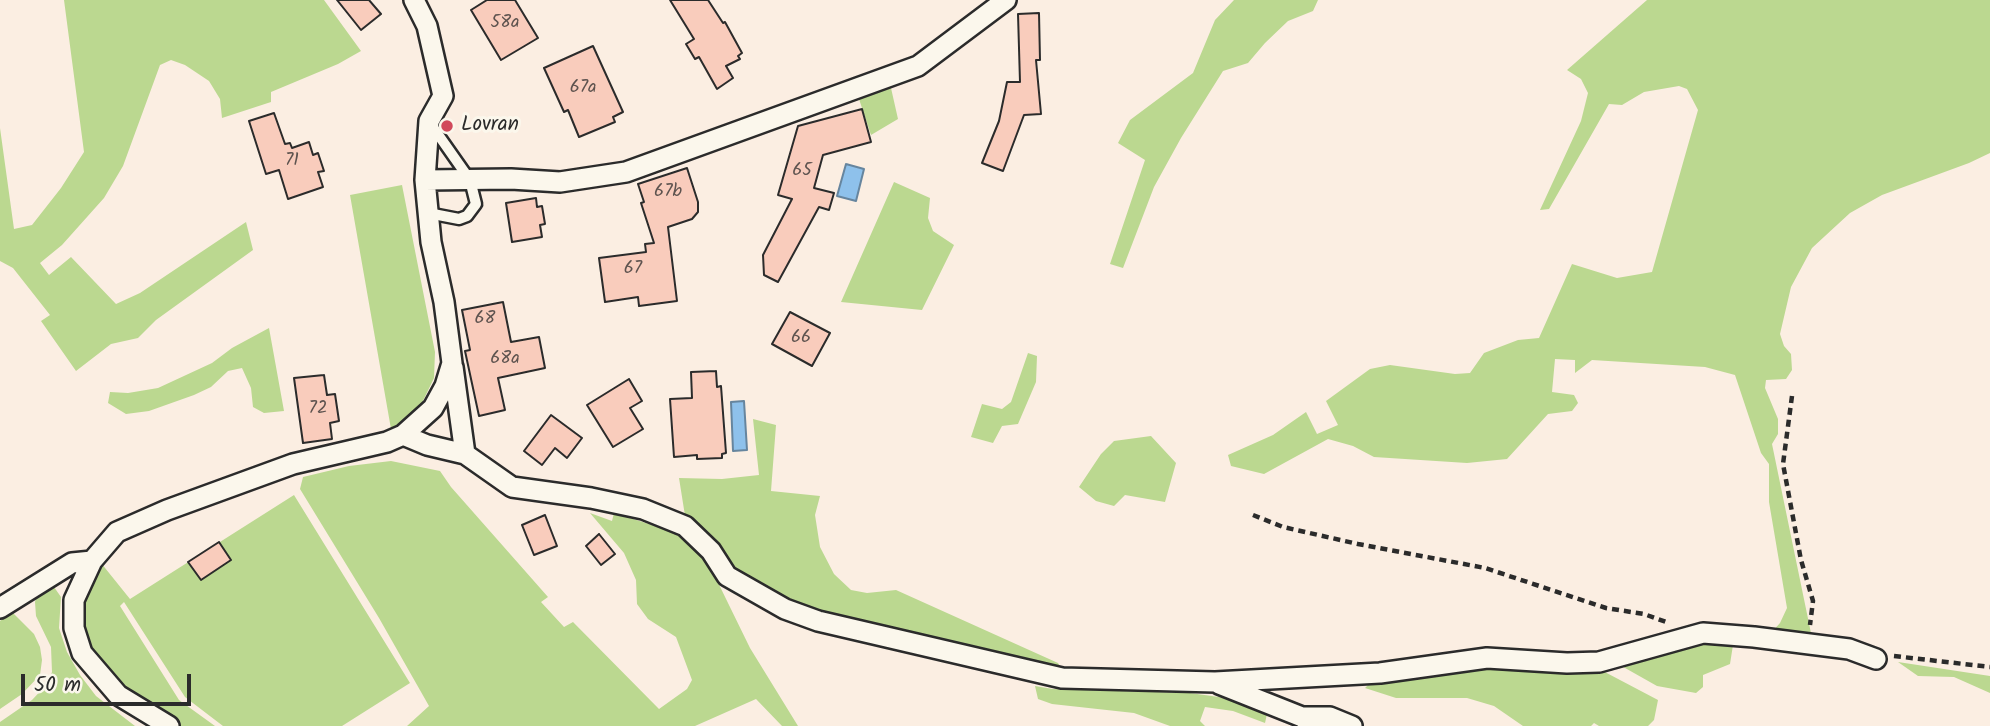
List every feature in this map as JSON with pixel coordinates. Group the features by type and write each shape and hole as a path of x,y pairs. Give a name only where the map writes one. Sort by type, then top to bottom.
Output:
{"street":[{"path":"414,0 427,26 443,96 429,121 425,180 431,242 444,302 465,454"},
{"path":"425,180 560,182 626,172 918,66 1006,0"},
{"path":"169,726 118,695 82,653 74,628 74,600 92,561 117,532 167,510 293,464 387,442 403,435 433,408 445,386 452,363"},
{"path":"403,435 427,445 465,454 512,487 591,498 643,509 685,526 712,551 727,576 775,604 818,621 1062,678 1215,682 1380,673 1488,658 1567,663 1599,662 1703,633 1849,649 1876,659"},
{"path":"0,608 72,563 92,561"},
{"path":"1215,682 1309,722 1330,717 1352,726"}],"lane":[{"path":"428,213 458,219 467,216 476,204 470,180 429,121"}],"path":[{"path":"1792,396 1783,464 1801,560 1813,601 1813,620 1807,633 1797,643"},
{"path":"1254,515 1283,527 1346,542 1485,568 1606,608 1644,614 1671,624 1678,639"},
{"path":"1876,659 1885,654 1990,667"}],"green space":[{"path":"64,0 324,0 361,51 338,64 271,92 271,102 222,118 220,99 209,81 185,65 171,60 160,65 123,166 104,198 62,245 40,263 49,275 71,257 116,304 140,293 246,222 253,250 156,320 138,338 111,344 76,371 41,321 50,315 13,268 0,261 0,128 14,229 32,225 61,188 84,152"},
{"path":"1234,0 1318,0 1313,11 1288,21 1248,63 1223,71 1154,187 1123,268 1110,264 1145,160 1118,143 1130,120 1193,73 1215,20"},
{"path":"1647,0 1990,0 1990,153 1882,195 1850,213 1812,248 1791,287 1780,334 1784,346 1791,354 1792,370 1786,379 1766,380 1765,388 1778,419 1778,434 1772,444 1812,638 1771,633 1780,623 1787,608 1769,502 1769,464 1761,453 1735,375 1705,367 1592,360 1575,373 1575,360 1555,359 1552,392 1574,395 1578,403 1572,411 1548,414 1507,459 1467,463 1374,457 1353,446 1328,439 1264,474 1231,466 1228,455 1273,435 1306,412 1317,434 1338,425 1326,401 1370,369 1390,365 1455,374 1470,373 1484,353 1518,340 1539,338 1572,264 1617,278 1652,272 1698,110 1687,89 1679,86 1644,92 1622,105 1609,104 1549,209 1540,210 1581,121 1588,93 1581,79 1567,70"},
{"path":"891,88 898,119 871,135 859,99"},
{"path":"894,182 930,198 928,218 933,231 954,245 922,310 841,302"},
{"path":"402,185 435,352 434,378 421,405 408,419 391,429 350,195"},
{"path":"269,328 284,411 264,413 253,407 251,388 242,368 228,371 211,387 194,395 149,411 126,414 108,403 110,392 128,393 158,388 212,363 232,348"},
{"path":"1028,353 1037,356 1036,382 1018,424 1002,426 993,443 971,437 982,404 1002,409 1011,402"},
{"path":"753,419 776,425 771,491 820,496 815,515 820,547 834,574 851,590 867,593 896,590 1058,663 1062,670 820,613 766,594 737,579 686,522 679,478 722,479 759,475"},
{"path":"1151,436 1176,463 1165,502 1125,495 1114,506 1096,501 1079,487 1101,454 1114,441"},
{"path":"391,461 440,471 548,597 541,602 564,627 573,622 659,709 687,689 692,680 676,637 648,619 637,604 636,580 624,553 590,513 612,521 614,513 665,529 681,537 706,558 750,648 798,726 782,726 756,699 695,726 407,726 429,706 300,489 303,477 349,466"},
{"path":"294,495 410,683 342,726 223,726 185,697 124,602 120,606 179,700 215,726 177,726 137,701 92,656 82,631 84,603 97,558 130,599"},
{"path":"45,584 54,587 61,597 59,628 67,652 80,675 96,696 135,726 0,726 0,722 32,700 47,684 52,672 51,647 36,616 38,590"},
{"path":"11,611 34,634 42,660 40,675 22,694 0,709 0,621"},
{"path":"1685,642 1733,645 1730,664 1703,675 1703,687 1696,693 1657,686 1618,664"},
{"path":"1898,662 1990,676 1990,693 1954,677 1918,676"},
{"path":"1475,668 1569,672 1601,670 1658,700 1654,720 1648,726 1599,726 1594,723 1591,726 1523,726 1494,706 1467,698 1396,698 1365,688 1368,685"},
{"path":"1035,686 1053,689 1190,693 1226,698 1267,714 1265,723 1233,711 1205,707 1200,721 1205,726 1170,726 1134,713 1052,704 1038,699"}],"water":[{"path":"846,164 864,169 856,201 837,196"},
{"path":"744,401 747,450 733,451 731,402"}],"building":[{"path":"337,0 369,0 381,14 361,30"},
{"path":"487,0 515,0 538,38 501,60 471,10"},
{"path":"670,0 708,0 723,23 725,22 742,53 738,56 740,59 726,66 733,78 717,89 699,57 695,59 686,44 694,39"},
{"path":"1039,13 1040,60 1036,60 1041,114 1024,115 1003,171 982,163 999,121 1007,82 1020,82 1018,14"},
{"path":"593,46 623,112 613,117 615,122 579,137 568,110 564,112 544,68"},
{"path":"862,109 871,142 823,155 814,188 834,193 829,210 819,207 778,282 764,275 763,255 792,199 778,195 798,126"},
{"path":"274,113 285,144 290,143 292,148 309,142 313,155 318,153 324,171 318,172 323,187 288,199 279,170 266,174 249,121"},
{"path":"687,168 698,202 698,212 692,219 668,227 677,301 639,306 638,297 605,302 599,258 646,252 645,244 654,243 638,184"},
{"path":"536,198 537,207 542,206 545,224 540,225 542,237 512,242 506,203"},
{"path":"503,302 511,342 539,337 545,368 498,378 505,410 479,416 465,351 470,350 462,310"},
{"path":"790,312 830,333 812,366 772,344"},
{"path":"716,371 717,387 721,386 726,453 722,454 722,458 697,459 697,455 674,457 670,399 692,398 691,372"},
{"path":"324,375 327,395 335,394 339,421 330,423 332,439 303,443 294,378"},
{"path":"629,379 642,401 630,408 643,429 613,447 587,405"},
{"path":"551,415 582,438 567,458 555,448 542,465 524,451"},
{"path":"545,515 557,546 534,555 522,525"},
{"path":"599,534 615,554 601,565 586,546"},
{"path":"219,542 231,560 201,580 188,562"}],"place":[{"name":"Lovran","path":"447,126"}]}
